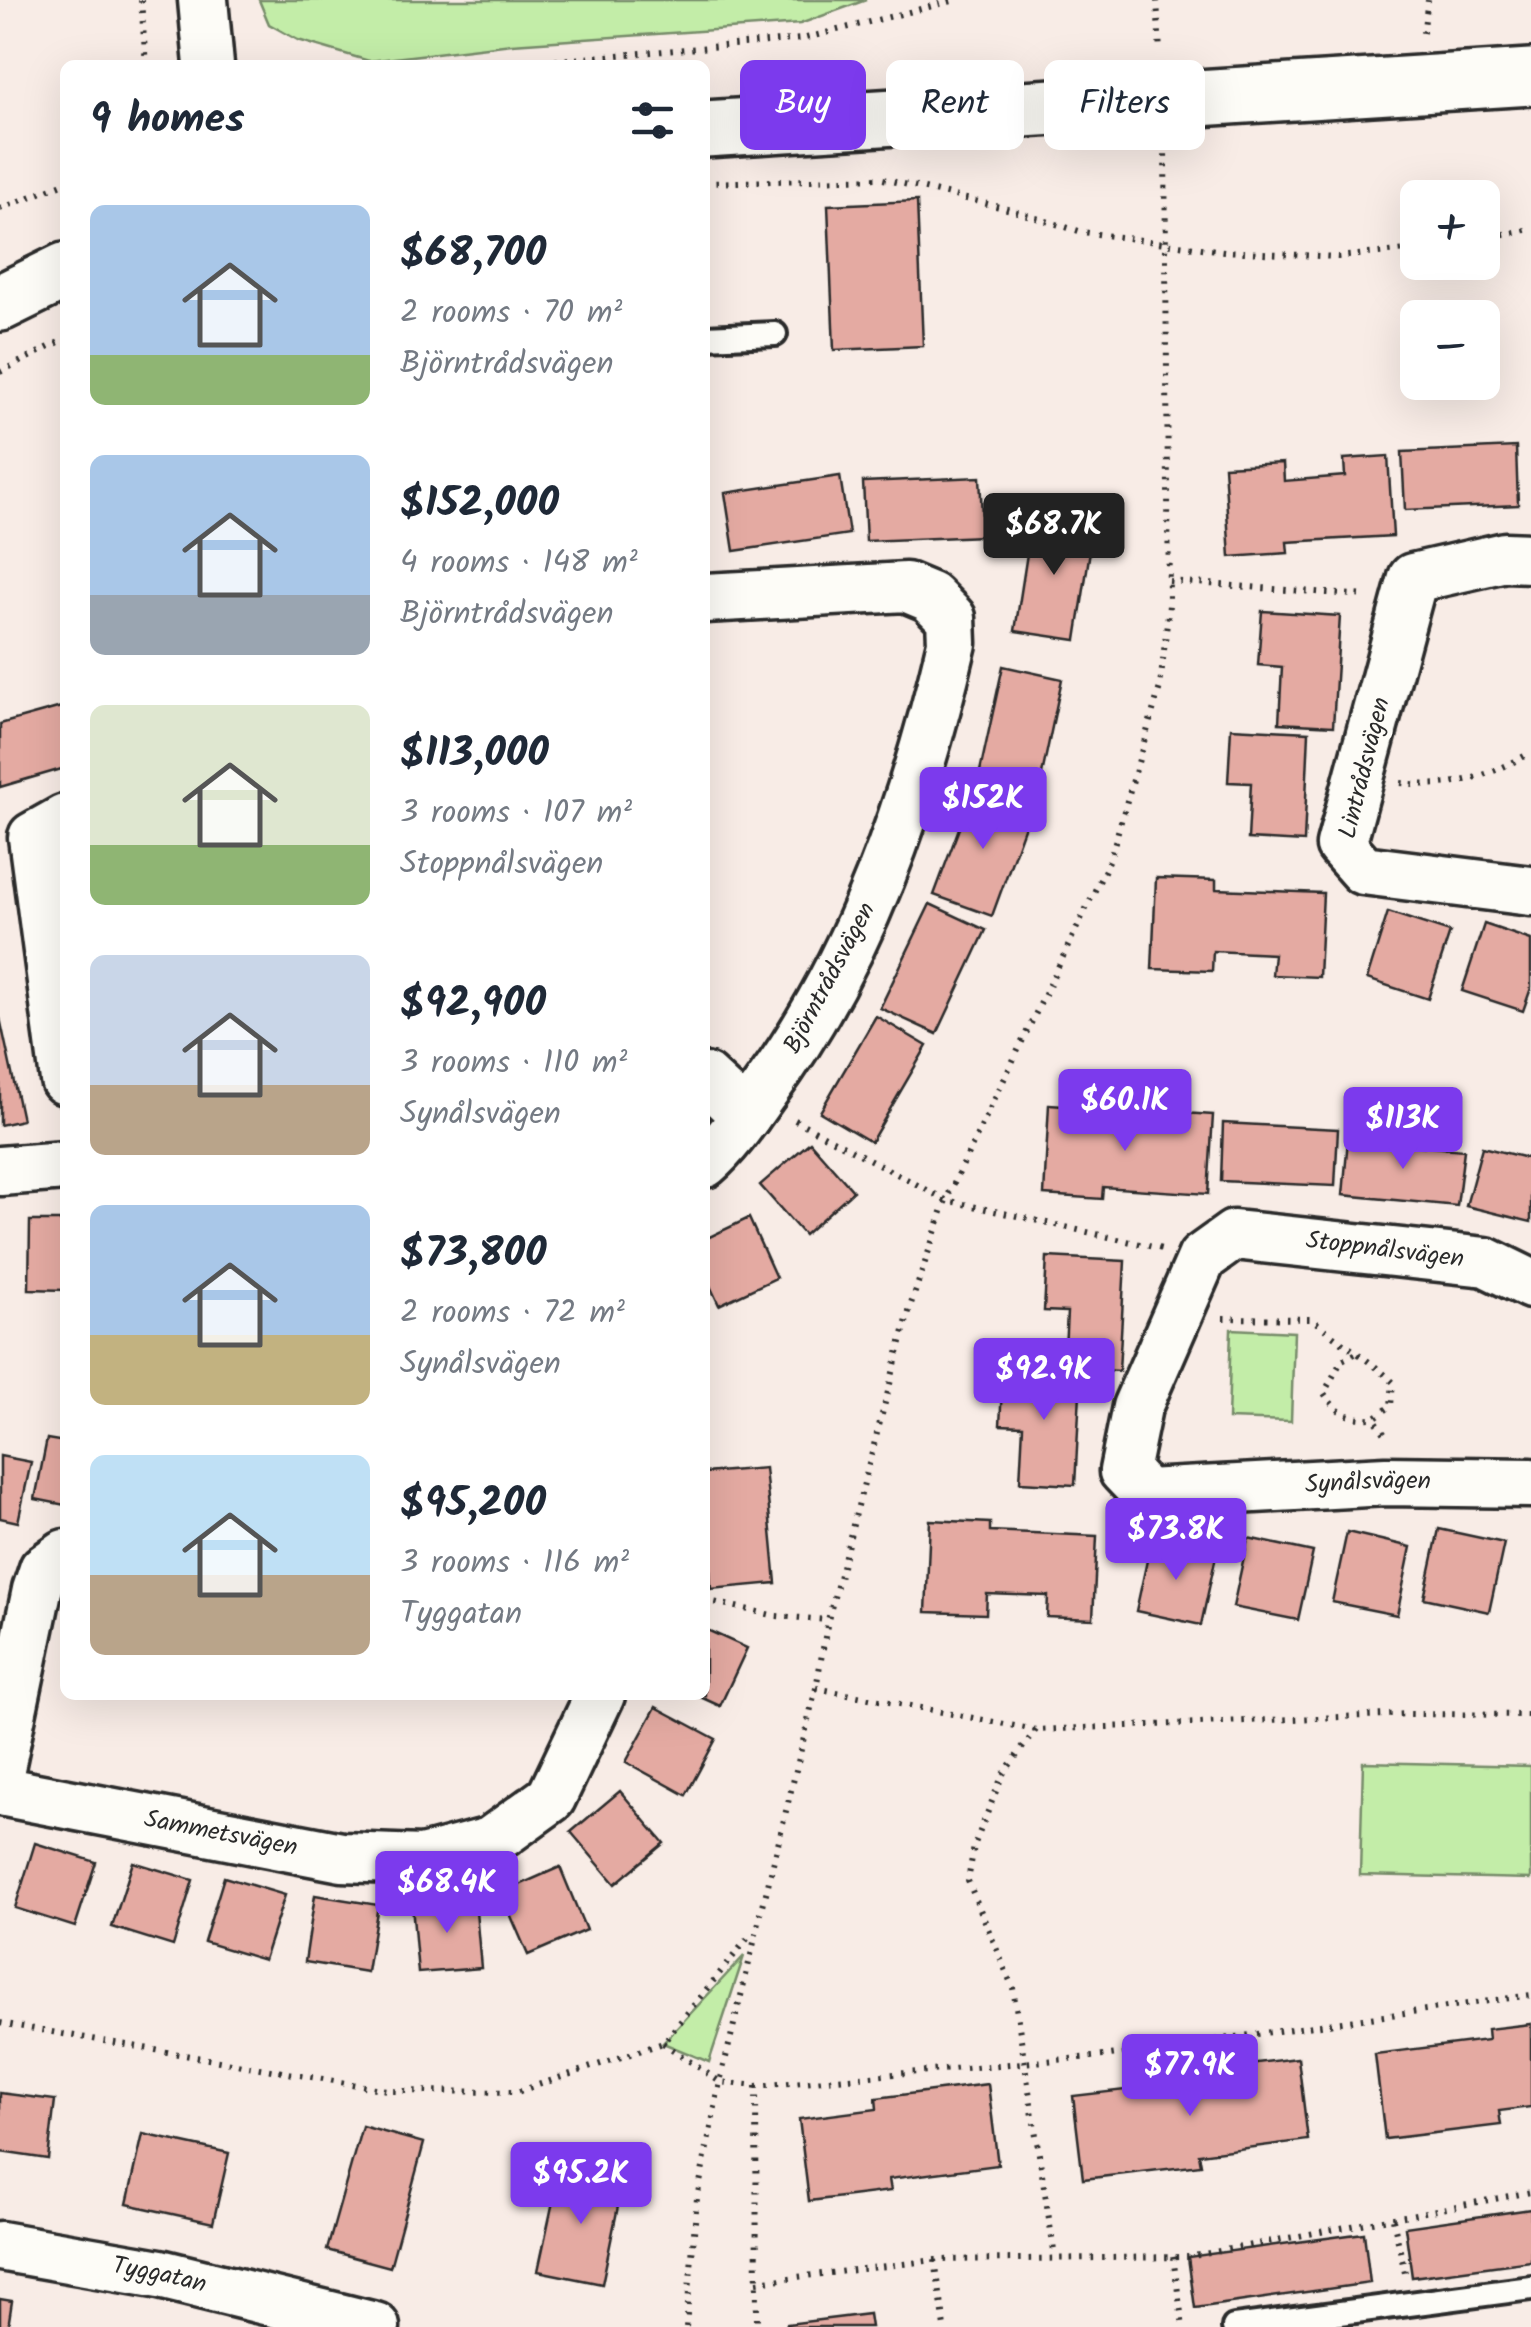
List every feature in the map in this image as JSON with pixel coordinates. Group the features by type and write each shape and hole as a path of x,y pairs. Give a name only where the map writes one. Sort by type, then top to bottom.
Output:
{"street":[{"path":"203,0 209,60"},
{"path":"710,130 1531,76"},
{"path":"0,303 60,273"},
{"path":"1422,585 1506,557 1531,558"},
{"name":"Lintrådsvägen","path":"1422,585 1341,845 1363,870 1531,891"},
{"name":"Björntrådsvägen","path":"710,598 906,586 930,596 952,618 952,643 943,682 878,888 819,1007 752,1108"},
{"path":"60,822 33,837 60,1042"},
{"path":"710,1081 752,1108 710,1157"},
{"path":"0,1171 60,1166"},
{"name":"Stoppnålsvägen","path":"1218,1247 1486,1262 1531,1284"},
{"name":"Synålsvägen","path":"1218,1247 1182,1303 1136,1408 1124,1471 1146,1494 1386,1481 1531,1483"},
{"path":"0,1768 37,1590 44,1569 60,1558"},
{"name":"Sammetsvägen","path":"0,1791 342,1857 422,1860 490,1842 551,1798 598,1700"},
{"name":"Tyggatan","path":"0,2246 160,2274 375,2327"}],"lane":[{"path":"710,338 775,334"},
{"path":"1234,2327 1531,2288"}],"path":[{"path":"142,0 146,60"},
{"path":"560,60 802,39 956,0"},
{"path":"1157,0 1160,52"},
{"path":"1423,33 1428,0"},
{"path":"686,2327 697,2198 720,2082 816,1688 828,1620 911,1304 946,1200 1110,859 1160,688 1169,581 1165,150"},
{"path":"710,183 879,178 1004,208 1082,232 1281,257 1400,251"},
{"path":"0,209 60,185"},
{"path":"1500,235 1531,229"},
{"path":"0,372 60,342"},
{"path":"1169,581 1422,585"},
{"path":"1361,773 1430,786 1496,773 1531,752"},
{"path":"752,1108 946,1200 1218,1247"},
{"path":"1182,1303 1219,1318 1312,1319 1357,1354 1369,1358 1393,1382 1391,1406 1374,1418 1352,1419 1333,1408 1324,1394 1342,1360 1357,1354"},
{"path":"1374,1418 1396,1458 1386,1481"},
{"path":"710,1601 776,1616 828,1620"},
{"path":"816,1688 1036,1730 1410,1714 1531,1715"},
{"path":"1036,1730 1003,1774 974,1846 968,1881 1013,1988 1055,2257"},
{"path":"0,2023 392,2091 516,2092 663,2043 755,1930"},
{"path":"663,2043 720,2082 756,2086 1103,2056 1531,1995"},
{"path":"756,2086 757,2327"},
{"path":"757,2282 934,2260 1174,2257 1531,2192"},
{"path":"1393,2218 1412,2304"},
{"path":"1174,2257 1184,2327"},
{"path":"934,2260 945,2327"}],"green space":[{"path":"259,0 866,0 800,24 512,44 377,60 298,40 269,24"},
{"path":"1231,1329 1294,1332 1291,1421 1228,1419"},
{"path":"1363,1762 1531,1766 1531,1879 1360,1875"},
{"path":"744,1956 709,2062 663,2043"}],"building":[{"path":"917,201 923,346 834,350 828,205"},
{"path":"1516,447 1518,505 1405,510 1402,452"},
{"path":"1388,456 1393,536 1287,542 1288,553 1230,557 1224,466 1283,463 1284,481 1345,476 1344,459"},
{"path":"840,476 849,534 734,551 725,493"},
{"path":"980,477 983,536 866,541 863,482"},
{"path":"1033,515 1094,525 1076,640 1015,631"},
{"path":"1262,611 1340,616 1333,726 1279,723 1282,667 1258,665"},
{"path":"1003,666 1062,679 1039,789 979,776"},
{"path":"60,707 60,769 0,787 0,724"},
{"path":"1231,728 1309,732 1304,842 1248,839 1251,783 1228,782"},
{"path":"974,788 1031,809 992,916 934,895"},
{"path":"1156,878 1216,880 1216,889 1323,893 1319,977 1272,975 1274,954 1213,951 1212,971 1152,969"},
{"path":"930,904 986,930 937,1034 880,1008"},
{"path":"1388,912 1450,932 1428,999 1367,979"},
{"path":"1484,924 1531,940 1531,988 1523,1011 1462,991"},
{"path":"876,1016 927,1046 871,1142 820,1112"},
{"path":"0,1018 22,1120 0,1125"},
{"path":"1049,1104 1108,1108 1107,1126 1168,1129 1169,1112 1213,1115 1208,1194 1103,1187 1102,1199 1044,1195"},
{"path":"1223,1123 1338,1129 1335,1186 1221,1181"},
{"path":"1348,1139 1464,1150 1457,1206 1343,1195"},
{"path":"810,1142 853,1191 804,1235 760,1185"},
{"path":"1482,1147 1531,1159 1531,1222 1466,1206"},
{"path":"749,1218 776,1278 719,1305 710,1286 710,1237"},
{"path":"30,1221 60,1221 60,1290 29,1289"},
{"path":"1047,1257 1125,1261 1119,1371 1064,1368 1067,1312 1044,1311"},
{"path":"1003,1370 1081,1375 1075,1485 1020,1482 1023,1426 1000,1425"},
{"path":"47,1439 60,1441 60,1504 35,1499"},
{"path":"0,1456 31,1462 18,1522 0,1518"},
{"path":"765,1468 776,1583 711,1589 710,1473"},
{"path":"930,1520 990,1523 990,1531 1097,1536 1093,1619 1047,1617 1048,1596 987,1594 986,1614 926,1612"},
{"path":"1439,1529 1504,1543 1489,1612 1424,1598"},
{"path":"1347,1532 1411,1547 1397,1615 1332,1602"},
{"path":"1248,1538 1313,1552 1298,1620 1233,1607"},
{"path":"1151,1542 1216,1556 1201,1625 1136,1611"},
{"path":"710,1631 747,1648 720,1706 707,1700 710,1700"},
{"path":"656,1707 716,1739 686,1795 626,1762"},
{"path":"620,1791 664,1843 615,1884 571,1832"},
{"path":"35,1843 96,1862 75,1927 15,1908"},
{"path":"133,1862 193,1880 173,1946 112,1927"},
{"path":"560,1867 586,1930 528,1955 501,1893"},
{"path":"224,1877 285,1895 264,1960 204,1942"},
{"path":"315,1895 378,1905 367,1972 305,1962"},
{"path":"475,1900 481,1968 418,1973 412,1905"},
{"path":"1531,2024 1531,2107 1499,2111 1501,2125 1385,2139 1375,2054 1488,2040 1487,2029"},
{"path":"1298,2058 1308,2140 1199,2154 1201,2165 1083,2179 1073,2096 1186,2083 1184,2072"},
{"path":"988,2084 998,2165 889,2179 891,2191 809,2201 799,2119 877,2109 876,2098"},
{"path":"0,2093 55,2100 48,2159 0,2152"},
{"path":"362,2126 424,2143 390,2267 327,2250"},
{"path":"143,2134 229,2153 213,2223 127,2204"},
{"path":"560,2169 623,2182 602,2284 538,2271"},
{"path":"1531,2209 1531,2261 1412,2277 1405,2227"},
{"path":"1364,2233 1370,2283 1195,2308 1188,2257"},
{"path":"0,2299 12,2301 8,2327 0,2327"},
{"path":"869,2314 871,2327 787,2324"}]}
